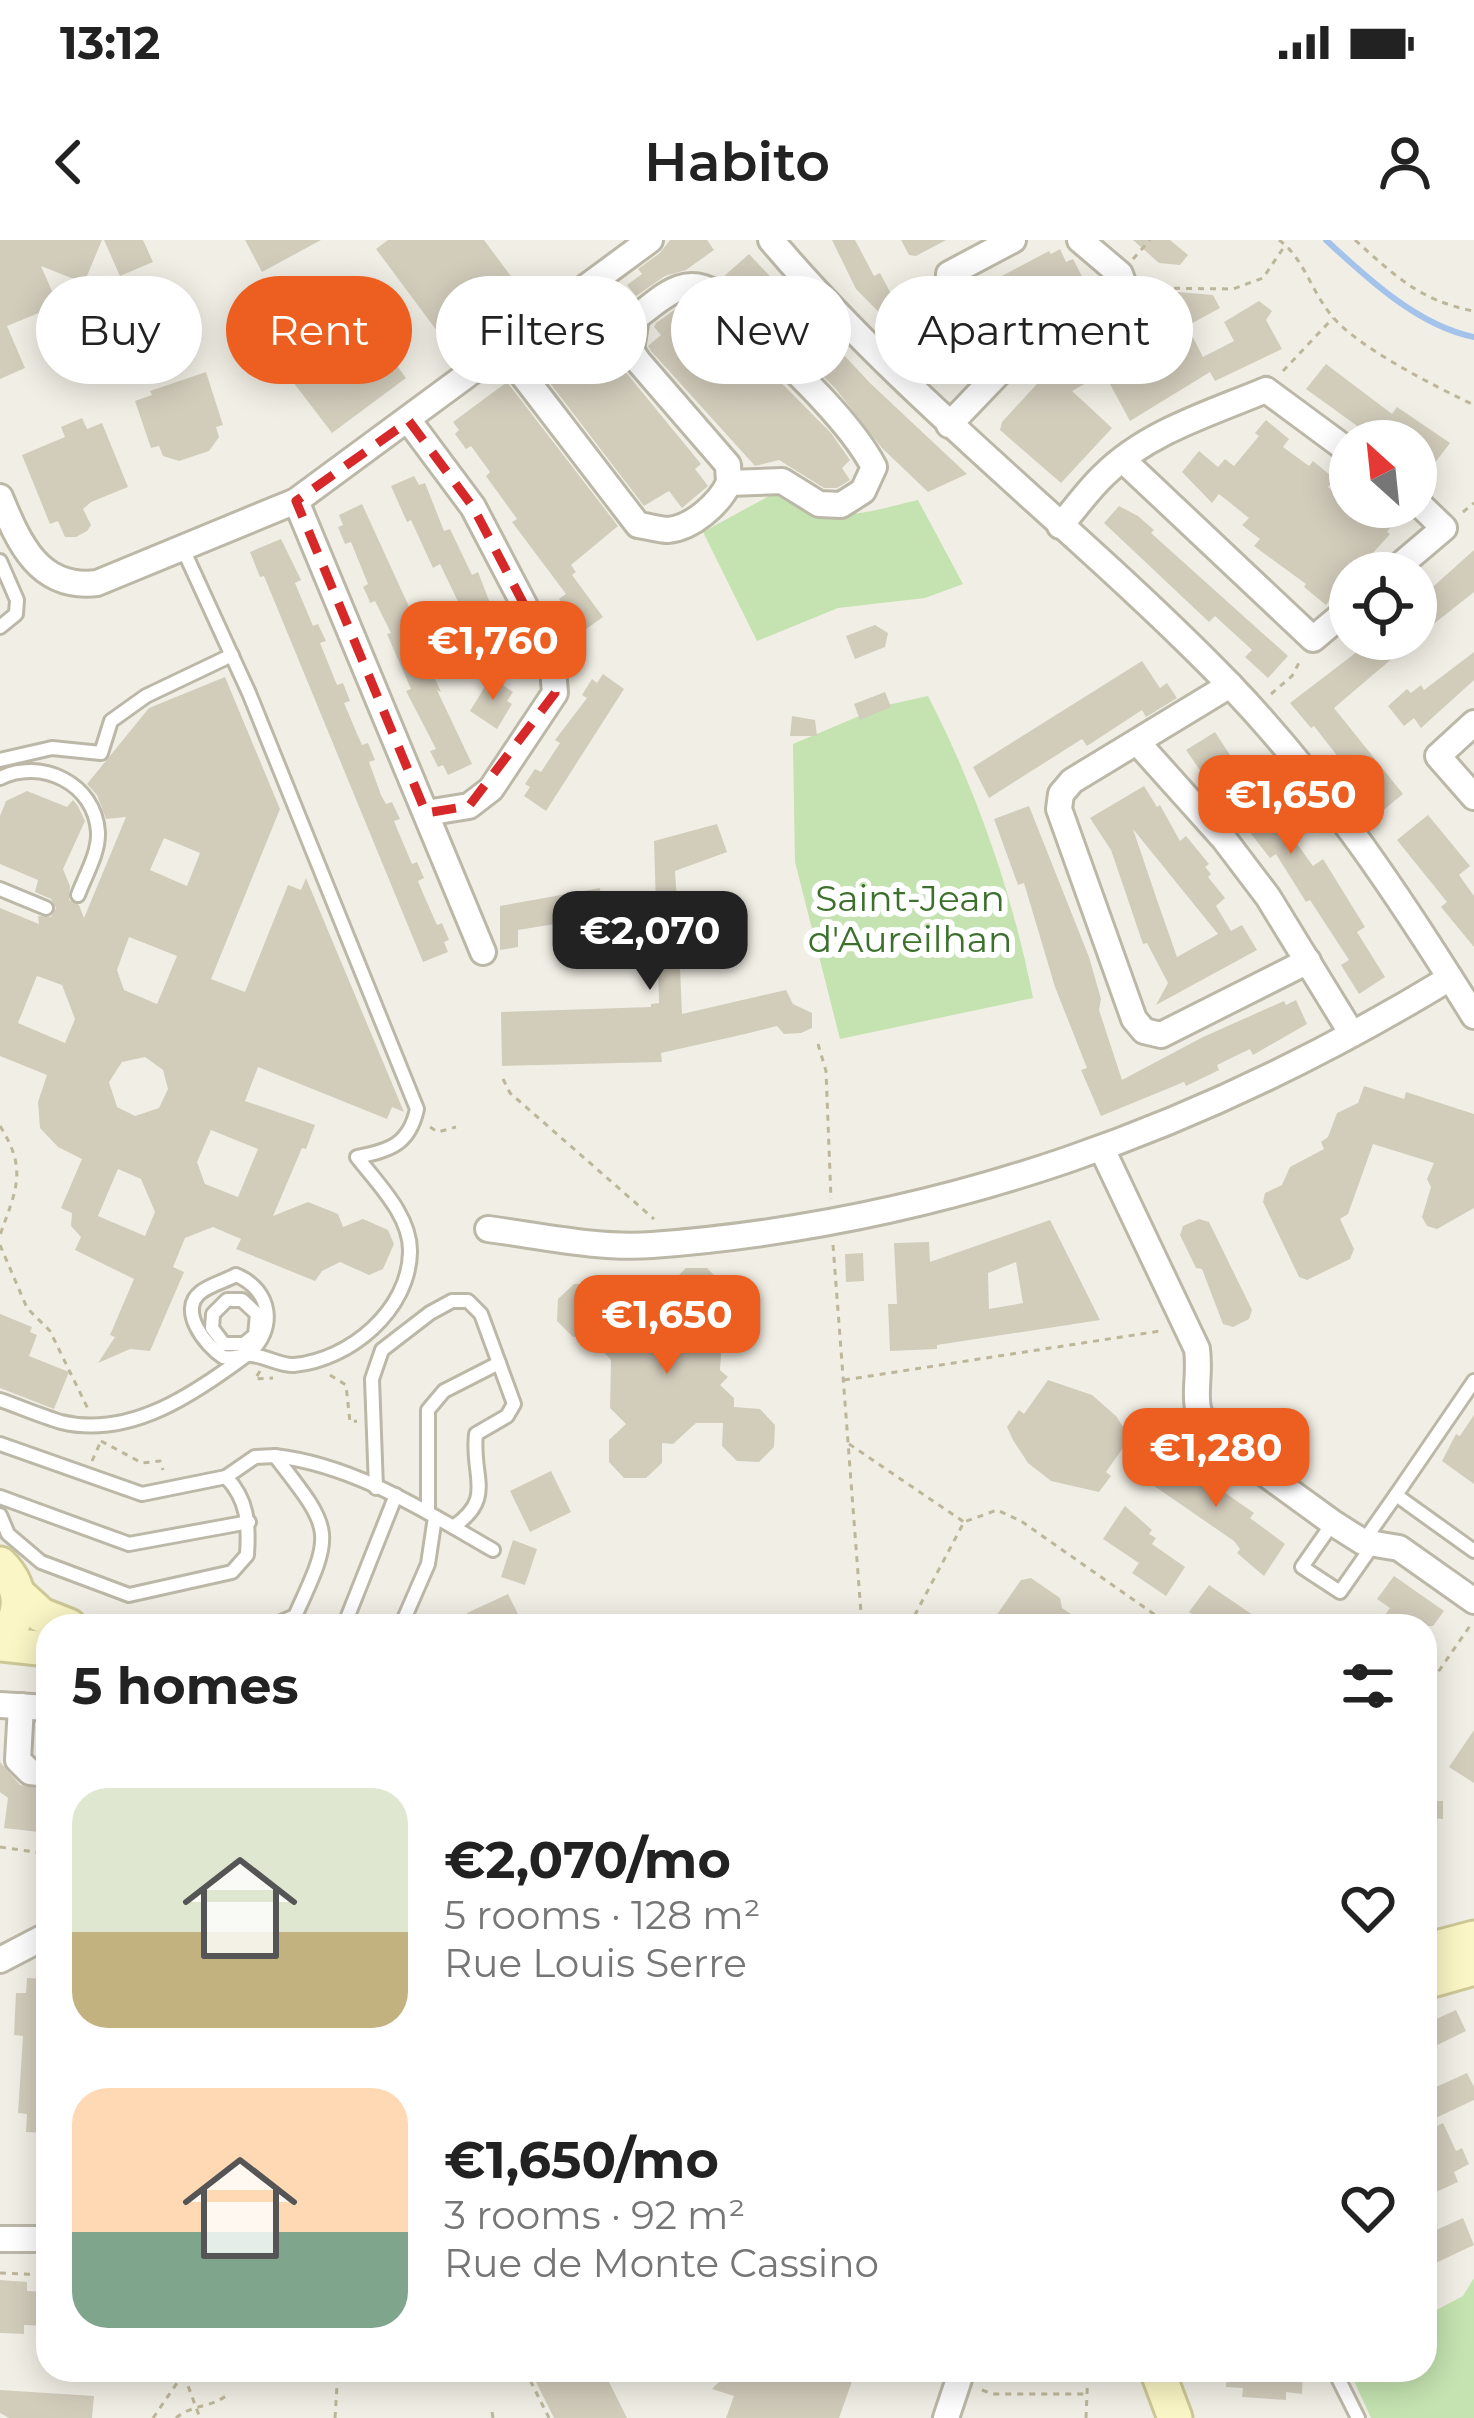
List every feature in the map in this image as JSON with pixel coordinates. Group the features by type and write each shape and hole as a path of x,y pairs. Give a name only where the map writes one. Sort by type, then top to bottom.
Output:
{"street":[{"path":"603,276 650,240"},
{"path":"771,240 950,425 1230,685 1330,803 1474,1016"},
{"path":"949,276 1012,240"},
{"path":"1081,240 1121,276"},
{"path":"647,309 682,284 700,284 715,292 850,432 874,467 863,491 841,505 819,504 782,481 729,483"},
{"path":"530,384 638,525 670,530 698,518 722,497 729,483 728,465 647,369"},
{"path":"0,497 32,562 48,574 81,585 97,583 296,501 456,384"},
{"path":"950,425 989,384"},
{"path":"1060,526 1123,460 1170,429 1266,390 1329,436"},
{"path":"409,421 472,507 552,658 555,677 555,693 490,789 469,806 425,813"},
{"path":"1123,460 1313,639 1329,626"},
{"path":"296,501 483,952"},
{"path":"1416,552 1444,528 1437,521"},
{"path":"1230,685 1072,781 1061,794 1059,809 1134,1019 1144,1031 1161,1035 1307,962"},
{"path":"1474,723 1438,756 1474,797"},
{"path":"1138,743 1224,839 1268,897 1352,1034"},
{"path":"488,1229 571,1240 658,1244 832,1225 922,1204 1102,1149 1214,1105 1450,978"},
{"path":"1102,1149 1197,1349 1201,1424 1333,1523 1368,1543 1399,1548 1474,1601"},
{"path":"0,1564 18,1594 18,1612 0,1642 36,1646"},
{"path":"18,1594 40,1614"},
{"path":"10,1706 18,1760 36,1773"},
{"path":"1437,1949 1474,1938"},
{"path":"0,1960 36,1941"},
{"path":"1437,1978 1474,1967"},
{"path":"0,2239 36,2240"},
{"path":"946,2418 958,2382"},
{"path":"1161,2382 1174,2418"}],"lane":[{"path":"183,549 232,656 417,1109 409,1135 392,1150 357,1157 391,1200 411,1249 393,1311 370,1331 331,1353 292,1366 246,1349"},
{"path":"0,561 17,600 16,614 0,627"},
{"path":"0,760 52,748 101,754 110,721 146,696 232,656"},
{"path":"0,778 18,770 47,771 77,787 92,810 98,831 96,850 78,895"},
{"path":"0,890 46,908"},
{"path":"0,1400 63,1422 95,1426 144,1417 203,1388 264,1337 268,1315 258,1289 236,1275 200,1292 194,1299 194,1321 216,1353 232,1359 246,1349"},
{"path":"376,1489 372,1378 382,1350 430,1313 452,1301 468,1301 481,1314 514,1404 507,1415 476,1433 480,1497 474,1513 453,1527"},
{"path":"405,1614 428,1564 428,1410 445,1391 500,1363"},
{"path":"1333,1523 1302,1567 1340,1592 1396,1495 1474,1381"},
{"path":"0,1444 142,1494 226,1477 255,1457 314,1461 396,1495 493,1550"},
{"path":"274,1456 308,1499 326,1539 296,1614"},
{"path":"0,1515 8,1534 41,1562 129,1595 232,1572 247,1555 249,1522 239,1492 226,1477"},
{"path":"349,1614 396,1495"},
{"path":"1396,1495 1474,1551"},
{"path":"0,1497 129,1544 249,1522"},
{"path":"1340,2382 1358,2418"}],"path":[{"path":"1279,240 1333,318 1384,356 1474,405"},
{"path":"1354,240 1409,289 1474,311"},
{"path":"1193,289 1233,289 1263,278 1286,244"},
{"path":"1266,390 1333,318"},
{"path":"1253,711 1292,676 1313,639"},
{"path":"818,1044 826,1071 842,1381 861,1614"},
{"path":"503,1079 510,1093 652,1214 658,1244"},
{"path":"415,1118 438,1132 456,1126"},
{"path":"0,1126 16,1156 19,1180 0,1235"},
{"path":"0,1143 8,1139"},
{"path":"842,1381 1186,1327"},
{"path":"266,1359 255,1379 273,1378"},
{"path":"328,1374 346,1385 350,1422 374,1420"},
{"path":"87,1474 100,1441"},
{"path":"847,1444 964,1522"},
{"path":"916,1614 964,1522 997,1510 1021,1521 1154,1614"},
{"path":"1437,1673 1474,1621"},
{"path":"0,1847 36,1852"},
{"path":"0,2273 36,2275"},
{"path":"153,2418 177,2382"},
{"path":"188,2382 200,2418"},
{"path":"335,2418 337,2382"},
{"path":"531,2382 549,2418"},
{"path":"971,2382 992,2394 1086,2394"},
{"path":"1086,2418 1087,2382"},
{"path":"176,2418 228,2394"}],"highlighted area":[{"path":"409,421 473,507 552,658 555,693 469,806 426,813 296,501"}],"green space":[{"path":"778,491 817,509 847,514 918,500 963,584 925,598 838,608 757,641 703,532"},
{"name":"Saint-Jean d'Aureilhan","path":"928,696 991,843 1033,998 840,1039 795,862 793,744 883,706"},
{"path":"1474,2278 1474,2418 1371,2418 1354,2382 1437,2382 1437,2310 1463,2296"}],"building":[{"path":"0,240 102,240 87,276 66,276 41,266 45,276 36,276 36,314 7,326 25,368 0,379"},
{"path":"104,240 143,240 153,262 120,276"},
{"path":"245,240 321,240 262,272"},
{"path":"388,240 484,240 511,276 436,276 436,330 412,297 412,276 396,276 376,249"},
{"path":"670,240 707,240 714,250 647,288 647,276 639,276 638,269"},
{"path":"832,240 855,240 874,276 880,273 875,276 875,308 856,289"},
{"path":"901,240 946,240 916,256 909,255"},
{"path":"1133,240 1170,240 1188,255 1180,265 1159,263"},
{"path":"1060,249 1066,262 1073,259 1082,276 1002,276 1049,251"},
{"path":"749,254 770,276 724,276"},
{"path":"1193,293 1213,295 1220,308 1193,323"},
{"path":"1259,301 1272,311 1266,320 1282,349 1215,381 1210,372 1193,382 1193,338 1203,357 1234,341 1224,322"},
{"path":"671,312 671,373 648,346 661,335 656,323"},
{"path":"851,363 967,474 928,492 882,448 831,384 851,384"},
{"path":"1326,364 1392,414 1397,407 1416,420 1349,420 1306,389"},
{"path":"206,372 223,425 216,427 219,437 209,451 179,461 163,456 159,446 151,448 135,401 171,384 202,384"},
{"path":"295,384 398,384 332,433"},
{"path":"509,384 618,526 571,565 576,572 572,575 603,617 582,632 576,623 571,627 560,612 565,608 559,599 566,594 512,522 517,519 486,476 490,472 471,446 466,449 453,422"},
{"path":"551,384 635,384 701,464 695,469 708,486 682,508 669,491 644,506"},
{"path":"681,384 782,384 831,433 850,460 842,468 850,480 837,488 824,488 779,460 755,466"},
{"path":"1037,384 1084,384 1072,391 1112,428 1061,483 1000,430"},
{"path":"1110,384 1190,384 1130,421"},
{"path":"82,418 87,429 102,423 128,487 91,502 83,509 91,525 87,531 65,537 58,521 50,524 22,455 65,437 61,427"},
{"path":"1266,420 1289,439 1283,447 1329,474 1329,528 1390,528 1374,552 1329,552 1326,605 1254,546 1260,539 1242,525 1249,518 1219,494 1212,503 1182,472 1199,451 1218,467 1225,459 1234,466 1259,436 1255,433"},
{"path":"1437,434 1450,443 1437,460"},
{"path":"414,476 419,485 425,483 444,531 450,529 472,575 478,572 497,621 502,618 510,635 504,637 509,647 485,658 440,564 433,568 411,520 407,522 391,486"},
{"path":"362,504 438,670 432,672 441,692 437,690 472,764 448,775 430,751 436,749 406,691 411,689 387,634 391,633 375,601 370,603 363,587 368,584 351,542 345,544 338,527 343,525 339,515"},
{"path":"1119,506 1154,530 1151,533 1288,656 1268,678 1245,657 1252,650 1215,616 1209,622 1104,523"},
{"path":"281,539 301,580 295,583 313,626 318,624 326,641 320,643 337,685 343,683 350,701 344,703 358,736 362,745 368,743 375,760 369,762 381,795 386,804 392,802 400,819 394,821 412,864 417,862 424,878 418,881 422,891 449,940 444,942 448,952 423,962 250,552"},
{"path":"1474,550 1474,592 1437,621 1437,583"},
{"path":"875,625 888,633 885,647 855,659 846,636"},
{"path":"1474,652 1474,680 1421,728 1414,718 1404,726 1388,706 1407,689 1411,693 1421,685 1424,690"},
{"path":"1346,660 1390,660 1334,708 1403,794 1381,812 1314,726 1290,703"},
{"path":"1142,661 1160,688 1167,683 1177,698 1146,717 1142,710 1087,746 1082,739 989,798 973,767"},
{"path":"603,674 624,689 546,811 524,796 530,787 525,784 535,769 541,772 560,743 555,740 587,698 582,695 592,679 597,683"},
{"path":"225,677 280,809 211,979 245,992 288,885 301,890 306,878 404,1112 392,1107 387,1119 258,1067 245,1101 315,1125 273,1216 308,1202 338,1214 343,1227 363,1219 388,1230 394,1244 383,1269 369,1275 340,1262 322,1271 315,1281 236,1249 241,1239 213,1227 185,1238 173,1267 184,1272 150,1351 130,1349 98,1363 115,1337 110,1335 134,1279 75,1250 81,1237 71,1226 72,1213 61,1208 82,1159 58,1147 40,1128 38,1102 47,1075 0,1056 0,908 39,924 38,916 51,917 56,908 51,899 35,892 38,880 0,864 0,816 6,801 27,791 67,807 73,800 78,806 85,821 63,869 70,886 69,900 79,905 84,918 126,817 106,819 87,784 149,708","holes":["164,838 200,853 187,886 150,870","129,937 177,956 157,1004 124,990 117,970","37,976 62,985 75,1019 65,1043 18,1023","145,1057 163,1070 168,1089 159,1108 135,1116 117,1107 109,1082 122,1062","211,1130 258,1149 238,1197 205,1184 197,1162","118,1169 141,1179 155,1212 145,1236 98,1216"]},
{"path":"491,677 513,692 507,701 512,704 497,729 470,711"},
{"path":"885,692 891,707 860,720 854,704"},
{"path":"792,716 815,720 817,736 790,736"},
{"path":"1215,732 1245,778 1251,773 1258,784 1262,781 1313,866 1323,859 1365,927 1357,932 1385,977 1359,994 1341,965 1349,960 1310,900 1306,902 1276,854 1270,858 1252,835 1211,771 1204,776 1186,750"},
{"path":"1144,786 1180,841 1186,836 1209,864 1205,867 1211,874 1208,877 1225,898 1216,906 1231,931 1242,925 1257,950 1156,1005 1168,983 1147,943 1143,944 1111,850 1090,818","holes":["1133,829 1218,934 1177,957"]},
{"path":"1029,806 1089,957 1101,999 1099,1010 1122,1080 1284,1001 1286,1005 1296,1000 1307,1024 1253,1055 1250,1049 1217,1065 1219,1070 1186,1086 1184,1082 1101,1116 1081,1070 1087,1068 1055,987 1024,883 1018,885 994,819"},
{"path":"1428,815 1470,866 1459,875 1474,896 1474,947 1441,907 1447,902 1397,840"},
{"path":"717,824 727,852 675,871 678,916 698,910 706,938 679,945 682,1014 786,990 793,1004 812,1013 812,1028 784,1034 777,1026 661,1053 662,1062 502,1066 501,1012 659,1003 654,841"},
{"path":"600,888 602,909 554,917 555,924 518,930 518,947 500,950 500,906"},
{"path":"1364,1086 1404,1099 1406,1092 1474,1114 1474,1208 1437,1229 1427,1226 1422,1217 1434,1163 1373,1144 1348,1214 1340,1219 1354,1249 1350,1259 1307,1280 1299,1277 1263,1202 1265,1193 1282,1185 1290,1167 1324,1149 1321,1142 1328,1137 1337,1113 1358,1103"},
{"path":"1199,1219 1209,1222 1252,1310 1249,1319 1233,1327 1223,1324 1202,1269 1196,1268 1180,1235 1183,1226"},
{"path":"1050,1220 1100,1320 937,1345 937,1349 890,1351 888,1304 897,1304 894,1243 929,1242 930,1262","holes":["1016,1262 1023,1303 989,1309 988,1273"]},
{"path":"863,1253 864,1281 846,1282 845,1254"},
{"path":"686,1268 707,1268 723,1284 722,1306 706,1323 722,1339 720,1370 728,1377 720,1385 734,1398 734,1407 760,1409 775,1425 774,1447 759,1462 737,1461 722,1446 723,1423 696,1423 673,1444 662,1443 662,1463 646,1478 624,1478 609,1462 609,1440 626,1424 610,1408 611,1360 588,1335 573,1337 557,1321 558,1299 574,1284 595,1284 610,1300 611,1321 633,1323 641,1332 624,1348 679,1349 680,1331 688,1323 670,1305 670,1284"},
{"path":"0,1314 32,1327 30,1332 37,1335 29,1356 69,1372 54,1409 0,1388"},
{"path":"1048,1380 1092,1395 1116,1416 1130,1438 1106,1472 1111,1476 1099,1492 1051,1481 1028,1463 1007,1427 1019,1410 1024,1414"},
{"path":"1474,1415 1474,1484 1442,1461 1456,1434 1460,1436"},
{"path":"1164,1450 1254,1513 1250,1518 1285,1544 1264,1576 1237,1553 1240,1549 1234,1541 1144,1479"},
{"path":"551,1471 571,1512 530,1532 510,1491"},
{"path":"1125,1506 1152,1530 1149,1534 1156,1538 1152,1544 1185,1567 1166,1596 1132,1573 1139,1563 1103,1539"},
{"path":"513,1540 537,1549 525,1585 501,1577"},
{"path":"1394,1576 1444,1611 1437,1621 1437,1614 1386,1614 1390,1608 1377,1599"},
{"path":"1031,1578 1060,1598 1062,1608 1071,1614 997,1614 1021,1580"},
{"path":"1209,1585 1251,1614 1192,1614"},
{"path":"508,1594 518,1614 467,1614"},
{"path":"1474,1730 1474,1783 1449,1767"},
{"path":"0,1762 20,1785 36,1788 36,1832 4,1828 8,1798 0,1792"},
{"path":"1437,1801 1443,1801 1443,1819 1437,1818"},
{"path":"27,1978 36,1978 36,2132 26,2132 27,2114 18,2113 23,2036 14,2035 16,1993 26,1993"},
{"path":"1456,2010 1466,2031 1437,2045 1437,2019"},
{"path":"1467,2073 1474,2100 1437,2117 1437,2087"},
{"path":"1443,2123 1456,2151 1462,2148 1469,2164 1454,2172 1458,2182 1437,2192 1437,2126"},
{"path":"1463,2218 1474,2245 1437,2262 1437,2230"},
{"path":"0,2280 27,2282 27,2291 36,2291 36,2326 24,2325 24,2334 0,2333"},
{"path":"536,2382 609,2382 627,2418 554,2418"},
{"path":"719,2382 852,2382 839,2418 726,2418 734,2396 712,2389"},
{"path":"1226,2382 1302,2382 1302,2394 1286,2392 1286,2400 1242,2397 1243,2388 1226,2387"},
{"path":"0,2390 94,2396 92,2418 9,2418 0,2413"}],"waterway":[{"path":"1326,240 1413,311 1474,337"}]}
